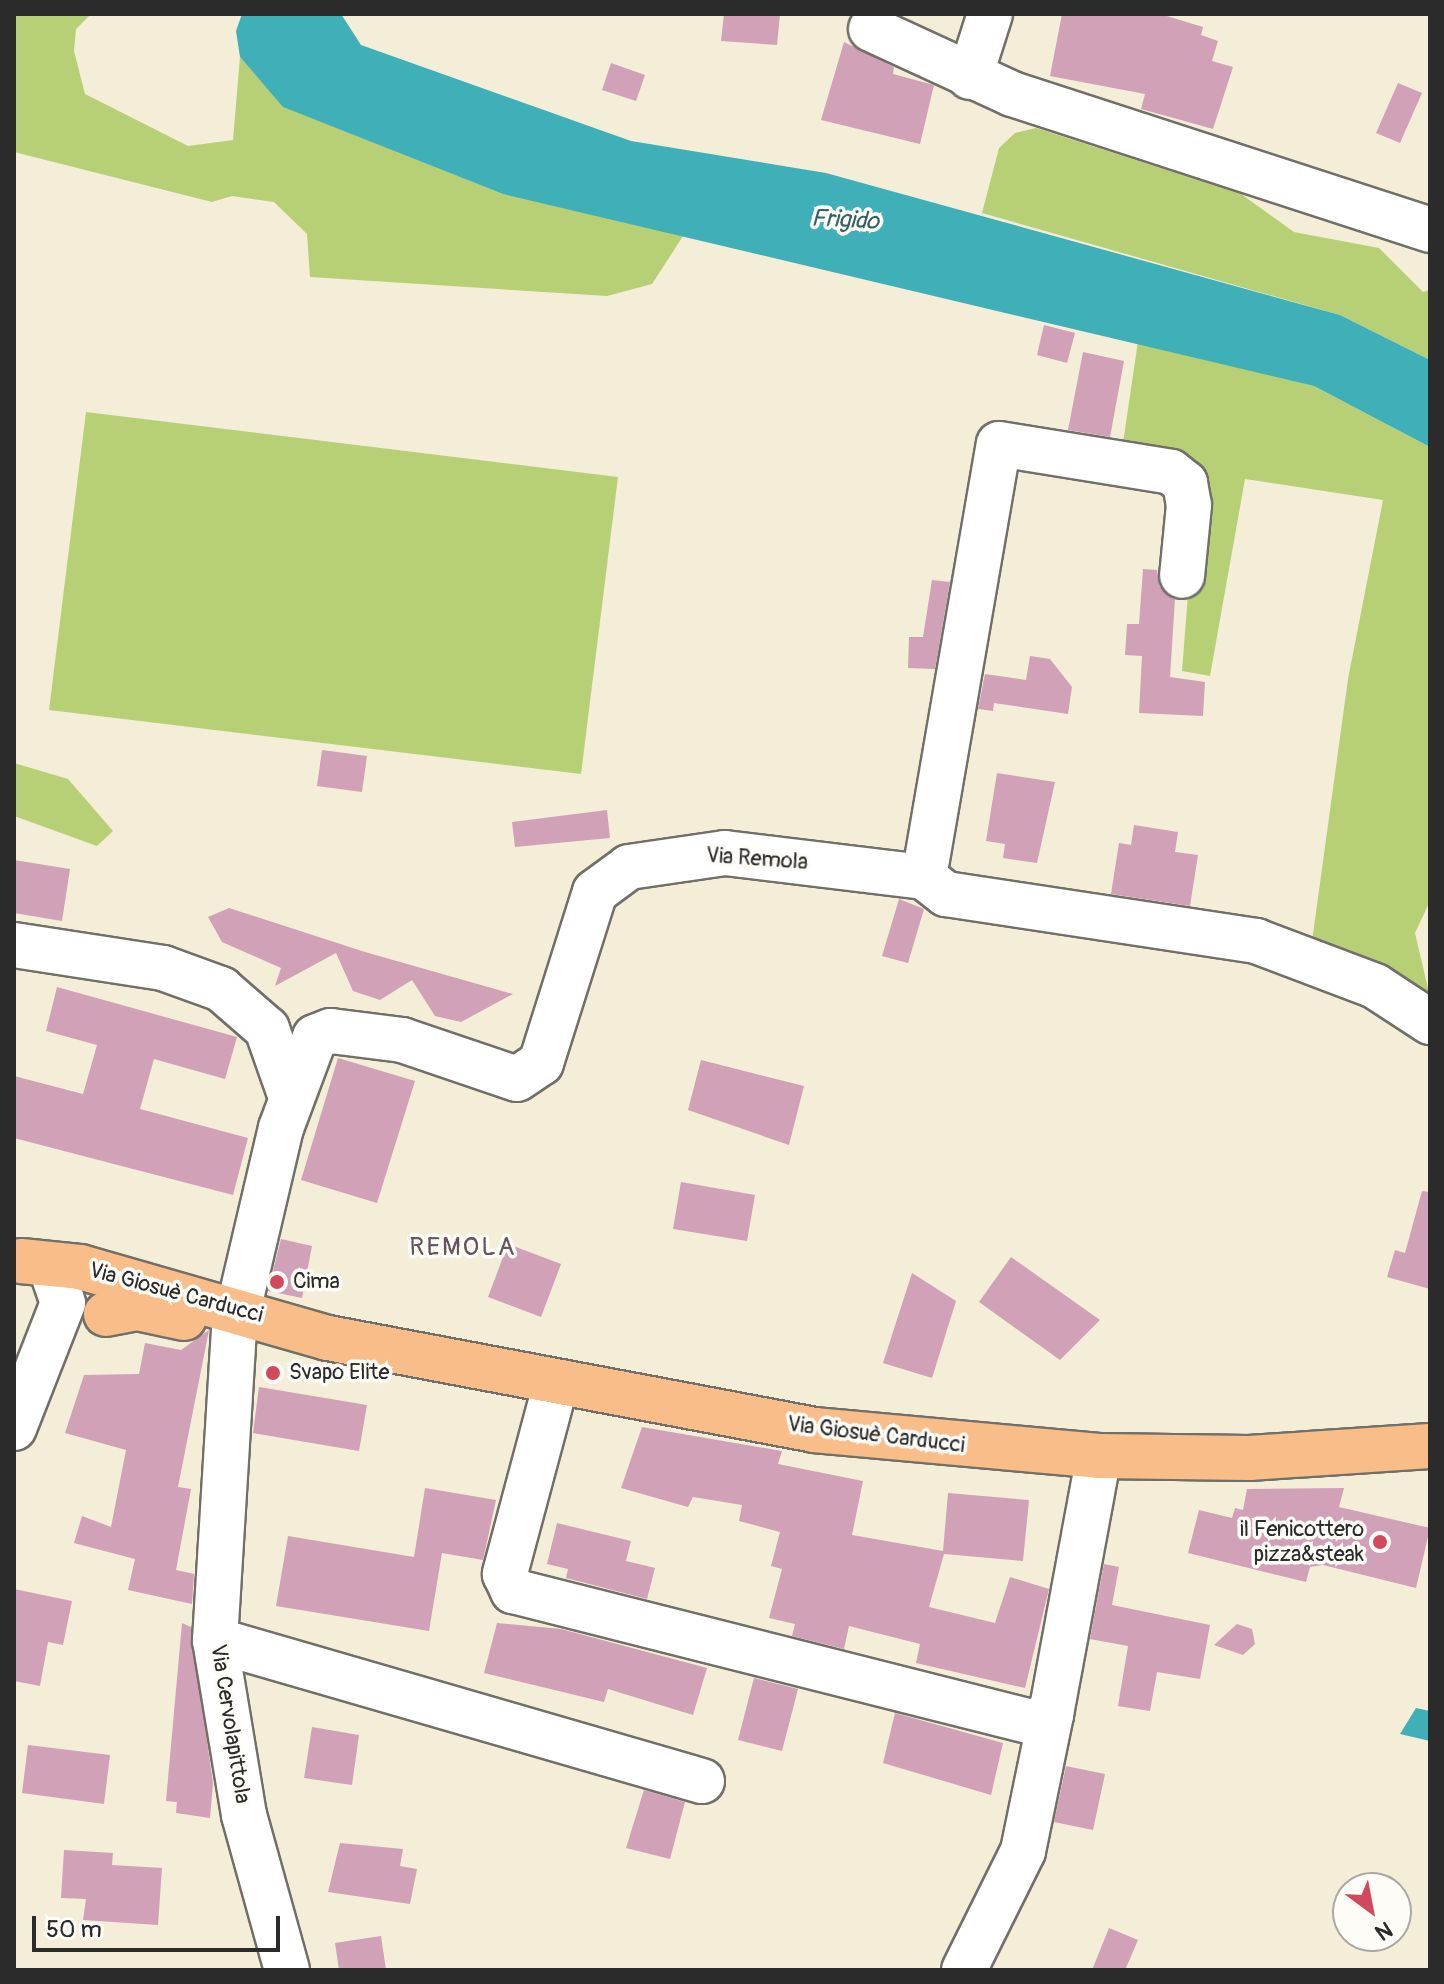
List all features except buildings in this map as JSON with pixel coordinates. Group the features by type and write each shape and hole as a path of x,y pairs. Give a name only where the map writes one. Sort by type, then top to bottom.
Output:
{"main road":[{"name":"Via Giosuè Carducci","path":"30,1266 80,1267 236,1318 328,1338 814,1430 1099,1456 1249,1458 1430,1446"},
{"name":"Via Giosuè Carducci","path":"106,1314 137,1308 236,1318"}],"street":[{"path":"970,77 990,14"},
{"path":"871,29 970,77 1430,230"},
{"path":"1182,576 1189,505 1185,483 1171,472 999,444 924,877 946,894 1256,941 1375,986 1430,1022"},
{"name":"Via Remola","path":"236,1318 291,1097 303,1055 315,1037 331,1031 402,1040 517,1079 532,1074 595,892 629,867 725,853 924,877"},
{"path":"14,945 163,968 221,989 267,1029 291,1097"},
{"path":"15,1426 63,1303 30,1266"},
{"path":"15,1426 106,1314"},
{"name":"Via Cervolapittola","path":"236,1318 215,1640 244,1815 287,1970"},
{"path":"556,1383 505,1574 513,1591 1032,1722 1051,1714"},
{"path":"964,1970 1023,1851 1099,1456"},
{"path":"215,1640 702,1781"}],"green space":[{"path":"14,14 91,14 76,29 74,51 85,94 188,146 233,140 240,57 284,107 503,194 685,233 652,284 607,296 310,277 307,234 274,202 232,196 212,202 14,152"},
{"path":"1036,128 1241,194 1294,232 1379,248 1423,292 1430,290 1430,360 1340,315 982,213 999,148 1015,133"},
{"path":"1138,341 1314,386 1430,447 1430,901 1415,933 1430,997 1310,956 1348,679 1383,500 1245,479 1210,676 1182,671 1197,479 1123,443"},
{"path":"86,412 618,477 581,774 49,710"},
{"path":"14,763 68,779 113,831 97,846 14,816"}],"water":[{"name":"Frigido","path":"242,14 341,14 361,45 631,141 826,173 1340,315 1430,360 1430,447 1314,386 503,194 283,107 240,57 236,31"},
{"path":"1416,1708 1430,1711 1430,1741 1400,1734"}],"place":[{"name":"Cima","path":"277,1282"},
{"name":"Svapo Elite","path":"273,1373"},
{"name":"il Fenicottero pizza&steak","path":"1380,1542"}],"district":[{"name":"REMOLA","path":"463,1248"}]}
